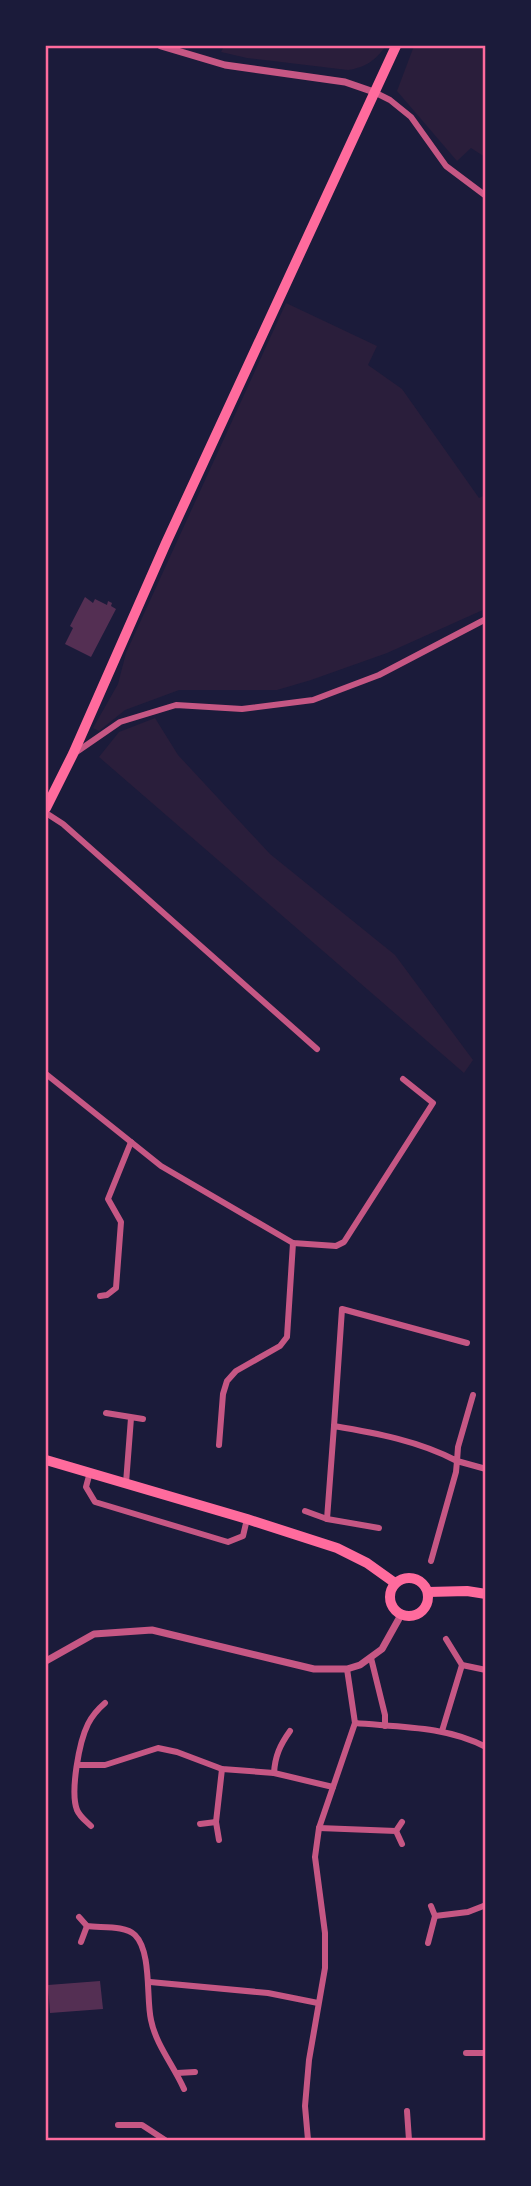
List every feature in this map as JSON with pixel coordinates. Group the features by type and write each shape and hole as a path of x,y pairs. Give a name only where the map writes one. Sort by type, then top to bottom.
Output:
{"main road":[{"path":"46,810 166,542 396,46"},
{"path":"46,1460 247,1518 337,1548 367,1563 396,1583"},
{"path":"405,1578 416,1579 425,1586 428,1592 426,1605 418,1614 407,1616 396,1611 389,1600 391,1588 396,1583 405,1578"},
{"path":"428,1592 467,1591 485,1594"}],"street":[{"path":"161,46 225,65 345,82 374,92 390,100 411,117 446,166 485,196"},
{"path":"73,754 120,722 176,705 242,709 313,700 379,675 485,618"},
{"path":"46,810 317,1049"},
{"path":"46,1074 161,1166 293,1243 336,1246 344,1242 359,1220 433,1103 403,1079"},
{"path":"100,1296 107,1295 116,1288 121,1222 107,1199 131,1142"},
{"path":"219,1445 223,1394 227,1381 236,1371 280,1346 286,1337 293,1243"},
{"path":"327,1519 341,1309 467,1343"},
{"path":"431,1561 456,1472 458,1447 473,1395"},
{"path":"106,1413 143,1419"},
{"path":"126,1483 131,1418"},
{"path":"334,1426 385,1435 437,1450 457,1461 485,1469"},
{"path":"90,1472 86,1487 95,1502 228,1542 243,1536 247,1518"},
{"path":"305,1511 327,1519 379,1528"},
{"path":"46,1661 94,1634 152,1630 314,1669 347,1669 372,1658 382,1649 401,1615"},
{"path":"446,1639 462,1665 485,1670"},
{"path":"372,1658 385,1726"},
{"path":"442,1731 462,1665"},
{"path":"308,2140 305,2106 311,2047 325,1968 325,1933 315,1857 319,1828 355,1723 347,1669"},
{"path":"91,1826 80,1816 74,1793 88,1723 105,1703"},
{"path":"355,1723 442,1731 471,1739 485,1747"},
{"path":"275,1773 275,1759 281,1742 290,1731"},
{"path":"275,1737 281,1742"},
{"path":"78,1765 105,1765 159,1748 222,1769 275,1773 333,1787"},
{"path":"219,1840 216,1822 222,1769"},
{"path":"73,1823 80,1816"},
{"path":"200,1824 216,1822"},
{"path":"396,1831 402,1822"},
{"path":"319,1828 396,1831"},
{"path":"396,1831 402,1844"},
{"path":"435,1916 468,1912 485,1905"},
{"path":"428,1943 435,1916 432,1906"},
{"path":"79,1917 87,1926 124,1929 136,1935 142,1947 150,1982 148,2004 151,2022 157,2039 184,2089"},
{"path":"81,1942 87,1926"},
{"path":"150,1982 268,1993 318,2003"},
{"path":"466,2053 485,2053"},
{"path":"177,2073 195,2073"},
{"path":"407,2111 409,2140"},
{"path":"118,2125 142,2125 165,2140"},
{"path":"409,2130 418,2130"}],"shaded area":[{"path":"224,46 386,46 370,62 348,70 247,58 221,52"},
{"path":"414,46 485,46 485,157 471,148 457,161 397,91"},
{"path":"286,303 377,346 368,365 402,389 479,498 485,495 485,609 387,653 311,680 277,690 179,690 125,710 99,731 93,728 118,684 126,653"},
{"path":"155,718 178,755 270,854 395,955 473,1060 464,1073 99,757 119,732"}],"building":[{"path":"85,597 93,603 95,599 107,605 108,601 116,609 91,657 65,644 73,628 70,626"},
{"path":"100,1981 103,2009 50,2013 48,1985"}]}
